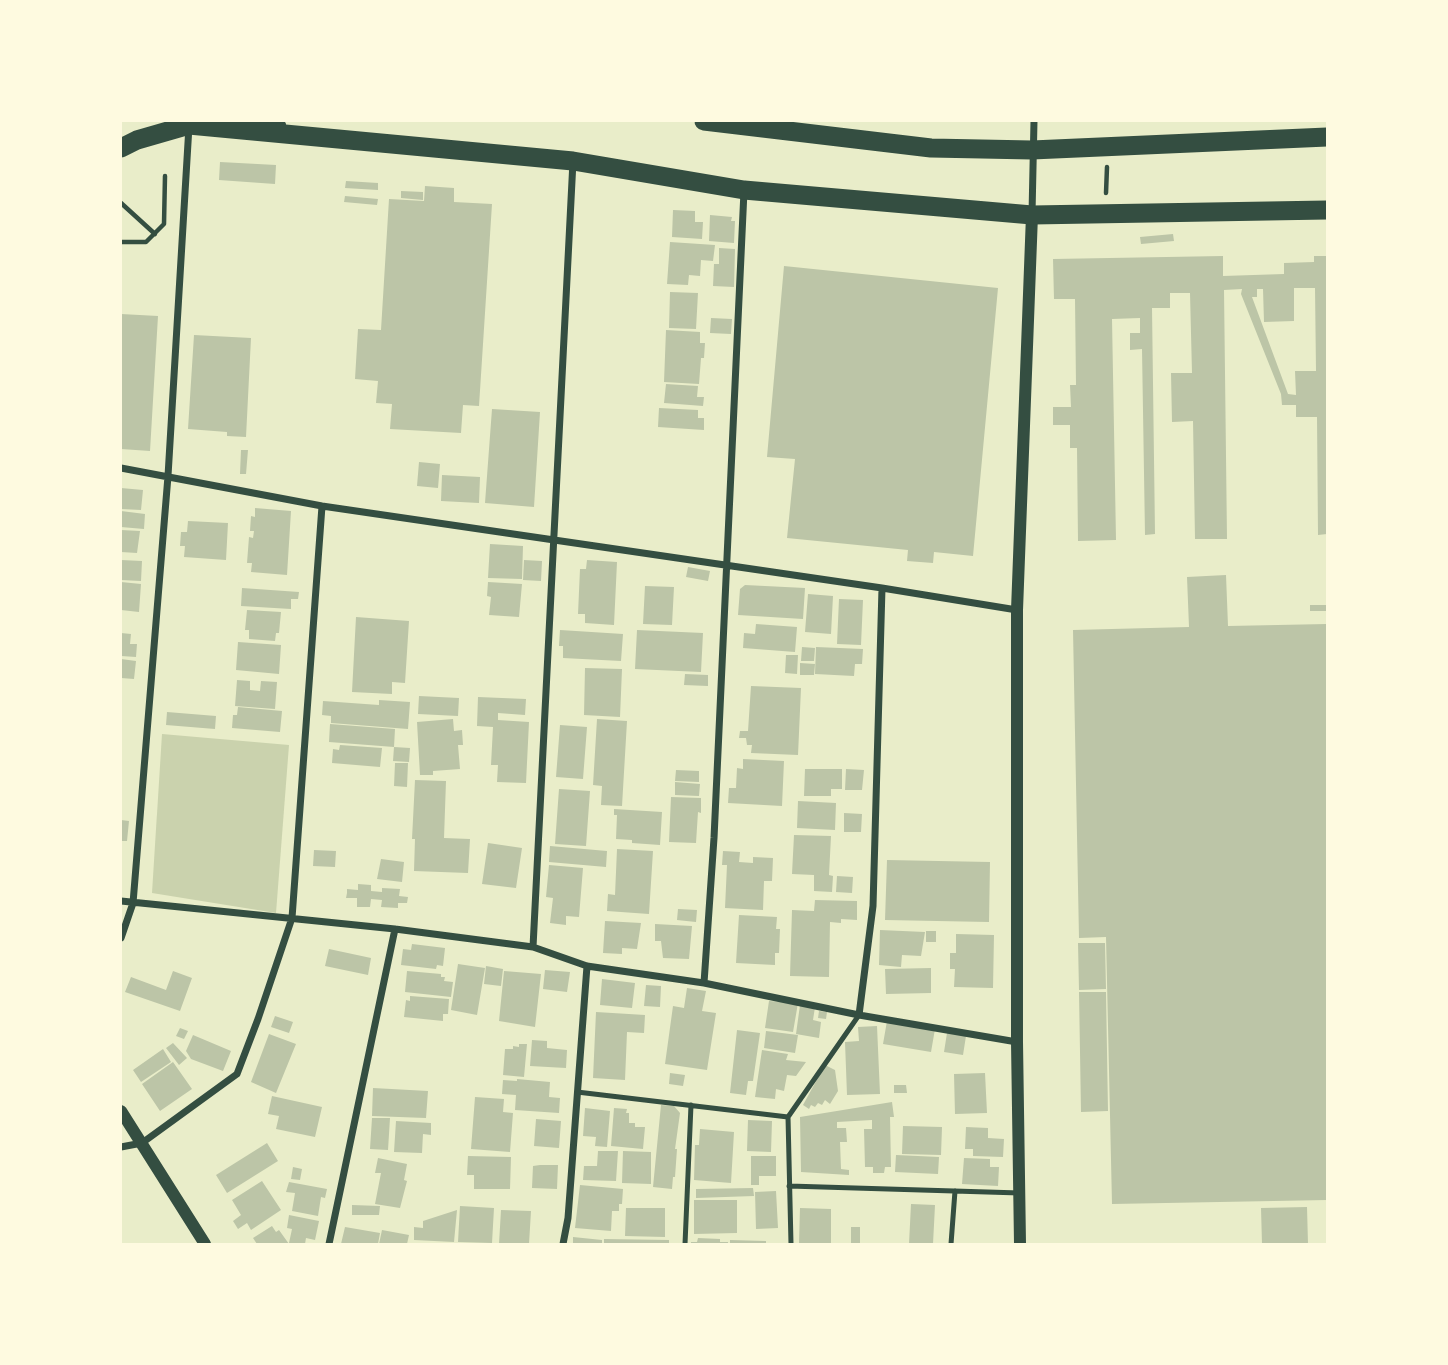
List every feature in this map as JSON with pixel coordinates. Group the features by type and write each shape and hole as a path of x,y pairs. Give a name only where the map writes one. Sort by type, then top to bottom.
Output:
{"highway":[{"path":"704,121 830,127 931,148 1032,150 1327,137"},
{"path":"121,148 137,139 189,125 573,161 744,190 1032,215 1327,210"}],"street":[{"path":"256,121 349,139"},
{"path":"1020,1244 1017,610 1034,121"},
{"path":"121,938 133,903 169,476 189,125"},
{"path":"533,947 573,161"},
{"path":"704,983 744,190"},
{"path":"121,468 322,506 1017,610"},
{"path":"121,1147 142,1143 237,1073 292,918 322,506"},
{"path":"859,1015 873,906 882,588"},
{"path":"121,901 395,929 533,947 587,966 704,983 859,1015 1017,1042"},
{"path":"329,1244 395,929"},
{"path":"563,1244 568,1218 587,966"},
{"path":"121,1111 205,1244"}],"lane":[{"path":"791,1244 788,1117 859,1015"},
{"path":"577,1092 788,1117"},
{"path":"685,1244 691,1105"},
{"path":"789,1186 1020,1194"},
{"path":"951,1244 955,1191"}],"path":[{"path":"1106,196 1107,158"},
{"path":"121,242 146,242 164,224 165,176"},
{"path":"121,203 155,234"}],"green space":[{"path":"162,734 289,745 276,913 152,893"}],"building":[{"path":"220,162 276,165 275,184 219,180"},
{"path":"346,181 378,183 378,190 345,188"},
{"path":"425,186 454,188 454,202 492,204 479,406 463,405 461,433 390,429 392,404 376,403 378,381 355,379 358,329 381,330 389,199 424,201"},
{"path":"401,191 423,192 423,200 401,198"},
{"path":"345,196 378,199 377,205 344,202"},
{"path":"673,210 695,211 695,222 703,222 702,239 672,237"},
{"path":"710,215 732,217 731,221 735,221 734,243 709,241"},
{"path":"1173,234 1174,241 1141,244 1140,237"},
{"path":"670,242 715,245 713,261 701,260 700,276 689,275 688,285 667,284"},
{"path":"719,248 735,249 734,287 713,286 714,264 719,264"},
{"path":"1223,256 1223,276 1284,274 1284,263 1314,262 1314,256 1327,256 1327,534 1318,535 1317,417 1296,417 1296,405 1282,405 1281,394 1241,294 1242,289 1224,290 1227,539 1195,539 1193,421 1172,422 1171,373 1192,373 1190,293 1170,293 1170,308 1152,308 1155,534 1145,535 1142,349 1130,350 1130,333 1140,333 1140,318 1112,319 1116,540 1078,541 1077,448 1070,448 1070,425 1053,425 1053,407 1071,407 1070,385 1076,385 1075,299 1054,299 1053,259","holes":["1294,288 1315,288 1316,371 1295,371 1296,395 1288,394 1252,297 1257,297 1257,289 1263,289 1264,322 1294,321"]},
{"path":"784,266 998,288 973,556 934,552 933,563 907,561 908,550 787,538 795,459 767,457"},
{"path":"670,292 698,293 696,329 669,328"},
{"path":"121,314 158,316 150,451 121,449"},
{"path":"711,318 732,319 731,334 710,333"},
{"path":"666,330 700,332 700,343 705,343 699,384 664,382"},
{"path":"194,335 251,338 246,437 227,436 227,432 188,429"},
{"path":"666,384 698,386 697,397 704,397 703,406 664,403"},
{"path":"659,408 698,410 698,418 704,418 704,430 658,427"},
{"path":"492,409 540,412 534,507 485,503"},
{"path":"241,450 248,450 246,474 240,474"},
{"path":"419,462 440,464 438,488 417,486"},
{"path":"442,475 480,477 479,503 441,501"},
{"path":"121,488 143,490 141,510 121,509"},
{"path":"255,508 291,511 287,575 251,572 252,563 247,563 249,537 253,538 254,531 250,531 251,516 255,517"},
{"path":"121,511 145,514 144,529 121,527"},
{"path":"188,521 228,523 226,560 184,557 185,546 180,546 181,532 187,532"},
{"path":"121,530 140,531 137,553 121,552"},
{"path":"490,544 523,546 522,579 488,578"},
{"path":"121,560 142,561 141,581 121,580"},
{"path":"524,560 542,561 541,581 523,580"},
{"path":"587,560 617,562 614,625 585,623 585,614 578,614 580,569 586,569"},
{"path":"688,567 710,571 708,581 686,577"},
{"path":"1226,575 1228,626 1327,624 1327,1200 1112,1204 1106,937 1079,938 1073,630 1189,627 1187,577"},
{"path":"121,582 141,584 139,612 121,610"},
{"path":"488,582 522,584 519,617 489,615 491,597 487,596"},
{"path":"745,585 805,588 803,619 738,615 740,589"},
{"path":"645,586 674,587 672,625 643,624"},
{"path":"242,588 299,592 298,599 291,599 291,609 241,606"},
{"path":"808,594 833,596 831,634 805,632"},
{"path":"839,599 863,600 861,645 837,644"},
{"path":"1310,605 1327,605 1327,611 1310,611"},
{"path":"247,610 281,612 279,633 276,633 275,641 249,639 249,630 245,630"},
{"path":"356,617 409,621 405,683 392,682 392,694 352,692"},
{"path":"756,624 797,627 795,652 743,648 744,633 755,634"},
{"path":"560,630 623,634 621,661 563,658 563,646 559,646"},
{"path":"637,630 703,633 701,672 635,669"},
{"path":"121,633 131,634 130,644 137,644 136,657 121,656"},
{"path":"238,642 281,645 279,674 236,670"},
{"path":"802,647 815,648 814,661 801,661"},
{"path":"816,647 863,649 862,664 855,664 854,676 815,674"},
{"path":"786,655 798,655 797,674 785,673"},
{"path":"121,659 136,661 134,679 121,678"},
{"path":"800,663 815,664 814,675 800,675"},
{"path":"585,668 622,669 620,717 584,715"},
{"path":"685,674 708,675 708,686 684,685"},
{"path":"237,680 250,681 250,690 260,691 261,681 277,682 275,709 235,706"},
{"path":"751,686 801,688 798,755 751,753 752,745 747,745 746,738 739,738 740,731 748,731"},
{"path":"419,696 459,698 458,716 418,714"},
{"path":"478,697 526,699 525,715 498,713 498,720 529,722 526,783 497,782 498,765 491,765 493,727 477,726"},
{"path":"379,700 410,702 408,729 331,723 331,716 322,715 323,701 379,705"},
{"path":"238,707 282,711 280,732 232,728 233,715 237,715"},
{"path":"167,712 216,716 215,729 166,725"},
{"path":"453,719 454,731 462,730 463,745 458,745 460,769 420,775 417,722"},
{"path":"597,719 627,721 622,806 601,805 602,786 593,785"},
{"path":"330,724 395,729 394,747 329,742"},
{"path":"560,725 587,727 583,779 556,777"},
{"path":"340,745 382,748 380,767 332,763 333,749 339,750"},
{"path":"394,747 410,748 409,762 393,761"},
{"path":"743,759 784,761 782,806 728,803 729,788 736,788 737,768 743,769"},
{"path":"395,763 408,763 407,787 394,786"},
{"path":"805,769 842,769 842,789 831,789 831,796 804,796"},
{"path":"846,769 864,770 862,790 845,790"},
{"path":"676,770 699,771 699,782 675,781"},
{"path":"415,780 446,781 444,838 470,839 468,873 414,871 415,839 412,839"},
{"path":"675,782 700,784 699,796 675,795"},
{"path":"559,789 590,791 586,846 555,844"},
{"path":"671,797 701,798 696,843 669,842"},
{"path":"798,801 836,803 835,830 797,828"},
{"path":"614,809 662,812 660,845 616,839 617,815 614,815"},
{"path":"844,813 862,814 861,832 844,832"},
{"path":"121,820 129,821 127,841 121,841"},
{"path":"794,835 831,836 829,875 833,876 832,892 814,891 814,875 792,874"},
{"path":"488,843 522,848 516,888 482,884"},
{"path":"550,846 607,851 606,867 549,862"},
{"path":"617,849 653,851 649,914 607,911 608,894 615,895"},
{"path":"314,850 336,851 335,867 313,866"},
{"path":"723,851 740,852 739,862 753,863 753,857 773,858 772,881 764,881 763,910 725,908 727,865 722,865"},
{"path":"381,859 404,862 402,882 377,879"},
{"path":"887,860 990,862 989,922 885,920"},
{"path":"549,865 583,868 579,917 566,916 566,925 550,923 553,898 546,897"},
{"path":"837,876 853,877 852,893 836,892"},
{"path":"358,884 371,885 371,891 382,892 382,888 400,889 399,896 408,897 407,903 398,903 398,908 381,907 382,900 371,899 370,907 357,907 357,898 346,898 347,889 358,890"},
{"path":"815,900 857,901 857,920 841,919 841,923 830,922 829,977 790,976 792,910 814,911"},
{"path":"678,909 697,910 696,922 677,920"},
{"path":"739,915 777,917 776,929 780,929 779,953 775,953 775,965 736,963"},
{"path":"605,921 641,923 637,949 622,948 622,954 603,953"},
{"path":"655,924 692,926 689,959 663,958 661,941 655,941"},
{"path":"880,930 925,932 921,956 902,955 901,967 879,965"},
{"path":"926,931 936,931 936,942 926,942"},
{"path":"956,934 994,935 993,988 954,987 955,969 950,969 950,953 956,953"},
{"path":"1078,943 1105,943 1106,989 1079,990"},
{"path":"412,944 445,948 443,966 437,965 436,969 401,965 403,949 411,950"},
{"path":"329,949 371,958 368,975 325,966"},
{"path":"458,964 485,968 477,1015 451,1010"},
{"path":"486,966 503,969 501,986 484,984"},
{"path":"931,968 931,993 886,994 885,969"},
{"path":"545,970 570,972 567,992 543,989"},
{"path":"173,971 192,978 180,1011 125,992 131,977 166,990"},
{"path":"407,971 441,974 441,977 445,977 444,981 453,982 451,997 405,992"},
{"path":"504,971 541,974 535,1027 499,1021"},
{"path":"602,979 635,983 632,1008 600,1005"},
{"path":"646,985 661,986 660,1007 644,1006"},
{"path":"687,988 706,991 702,1011 716,1013 707,1070 665,1064 673,1006 684,1008"},
{"path":"1079,992 1106,992 1108,1111 1081,1112"},
{"path":"410,996 449,999 448,1014 443,1014 443,1021 404,1017 406,1000 410,1001"},
{"path":"769,1001 798,1003 793,1032 765,1028"},
{"path":"800,1005 815,1007 813,1020 821,1022 819,1038 796,1034"},
{"path":"819,1011 827,1012 826,1019 818,1018"},
{"path":"596,1012 645,1015 644,1033 627,1032 625,1080 593,1078"},
{"path":"275,1016 293,1022 289,1033 271,1027"},
{"path":"887,1021 935,1029 931,1052 883,1044"},
{"path":"877,1026 880,1094 847,1095 845,1042 859,1041 858,1027"},
{"path":"180,1028 188,1031 184,1039 176,1036"},
{"path":"737,1030 760,1033 753,1081 748,1081 746,1095 730,1093"},
{"path":"766,1031 798,1035 795,1053 764,1048"},
{"path":"947,1033 966,1036 963,1055 944,1052"},
{"path":"269,1034 296,1044 276,1093 251,1082"},
{"path":"193,1035 231,1051 223,1071 191,1059 186,1051"},
{"path":"532,1040 547,1041 547,1048 567,1050 566,1068 530,1066"},
{"path":"173,1043 187,1058 179,1065 166,1048"},
{"path":"519,1044 527,1044 524,1077 503,1075 505,1049 519,1047"},
{"path":"163,1049 171,1062 141,1082 133,1070"},
{"path":"762,1050 788,1054 786,1060 806,1062 796,1076 787,1075 784,1091 776,1089 775,1099 755,1097"},
{"path":"173,1062 192,1089 160,1111 142,1084"},
{"path":"825,1065 835,1070 838,1091 830,1104 825,1100 822,1105 811,1105 809,1109 803,1105"},
{"path":"670,1073 685,1075 683,1086 669,1084"},
{"path":"985,1073 987,1113 955,1114 954,1074"},
{"path":"503,1080 550,1082 549,1097 560,1098 559,1113 515,1110 516,1095 502,1094"},
{"path":"894,1085 906,1085 907,1093 894,1093"},
{"path":"373,1088 428,1091 426,1118 372,1116"},
{"path":"272,1096 322,1107 315,1137 276,1129 279,1116 268,1114"},
{"path":"475,1097 504,1099 503,1112 513,1113 510,1152 471,1149"},
{"path":"892,1102 894,1117 890,1117 891,1167 885,1167 884,1173 873,1173 873,1167 865,1167 864,1129 872,1129 872,1120 837,1122 837,1128 846,1128 847,1142 840,1142 841,1169 849,1170 849,1175 801,1172 800,1117"},
{"path":"661,1105 674,1106 680,1113 672,1189 653,1187"},
{"path":"585,1108 610,1111 607,1147 595,1146 596,1137 583,1136"},
{"path":"614,1108 627,1109 629,1123 635,1123 635,1127 645,1127 643,1149 611,1146"},
{"path":"372,1118 390,1118 388,1150 370,1149"},
{"path":"536,1119 561,1121 559,1148 534,1146"},
{"path":"748,1120 772,1121 771,1152 747,1151"},
{"path":"396,1121 431,1123 431,1135 423,1134 422,1153 394,1152"},
{"path":"903,1126 942,1127 941,1155 902,1154"},
{"path":"966,1127 988,1128 988,1138 1004,1139 1003,1157 973,1156 973,1149 965,1149"},
{"path":"700,1129 734,1132 731,1183 694,1180 695,1145 699,1145"},
{"path":"267,1143 278,1161 227,1193 216,1175"},
{"path":"598,1151 618,1151 616,1181 583,1180 584,1166 597,1166"},
{"path":"623,1151 651,1152 651,1184 622,1183"},
{"path":"896,1155 939,1157 938,1174 895,1172"},
{"path":"468,1156 511,1157 510,1189 474,1189 474,1175 467,1175"},
{"path":"751,1156 776,1156 776,1176 759,1176 759,1185 751,1185"},
{"path":"378,1158 407,1164 404,1180 407,1181 400,1208 375,1204 381,1173 375,1173"},
{"path":"964,1158 990,1159 990,1167 999,1167 998,1186 962,1184"},
{"path":"558,1165 557,1189 532,1188 533,1166"},
{"path":"293,1167 302,1169 300,1180 291,1179"},
{"path":"262,1181 281,1210 251,1230 247,1223 238,1229 233,1221 241,1215 232,1200"},
{"path":"289,1182 327,1189 325,1198 321,1197 318,1216 292,1211 295,1193 286,1192"},
{"path":"580,1185 623,1189 619,1211 612,1211 611,1231 575,1228"},
{"path":"753,1188 754,1196 696,1198 696,1189"},
{"path":"776,1191 778,1228 756,1229 755,1192"},
{"path":"694,1200 737,1200 737,1233 694,1234"},
{"path":"911,1204 935,1205 933,1244 909,1244"},
{"path":"352,1205 380,1206 379,1215 352,1215"},
{"path":"460,1206 494,1208 492,1243 458,1242"},
{"path":"1307,1207 1308,1244 1262,1244 1261,1208"},
{"path":"626,1208 665,1208 665,1237 625,1236"},
{"path":"800,1208 831,1209 831,1244 799,1244"},
{"path":"457,1210 454,1242 414,1240 414,1227 423,1228 423,1221"},
{"path":"501,1210 531,1211 529,1244 499,1244"},
{"path":"289,1215 319,1221 315,1240 306,1238 305,1244 289,1243 292,1229 287,1228"},
{"path":"272,1226 276,1232 279,1230 289,1244 257,1244 253,1238"},
{"path":"345,1227 380,1233 378,1244 341,1244"},
{"path":"851,1227 860,1227 860,1244 851,1244"},
{"path":"382,1230 409,1235 407,1244 379,1244"},
{"path":"573,1237 602,1240 602,1244 573,1244"},
{"path":"698,1238 720,1239 720,1242 728,1244 691,1244 697,1242"},
{"path":"604,1239 669,1240 669,1244 604,1244"},
{"path":"730,1240 766,1241 766,1244 730,1244"}]}
